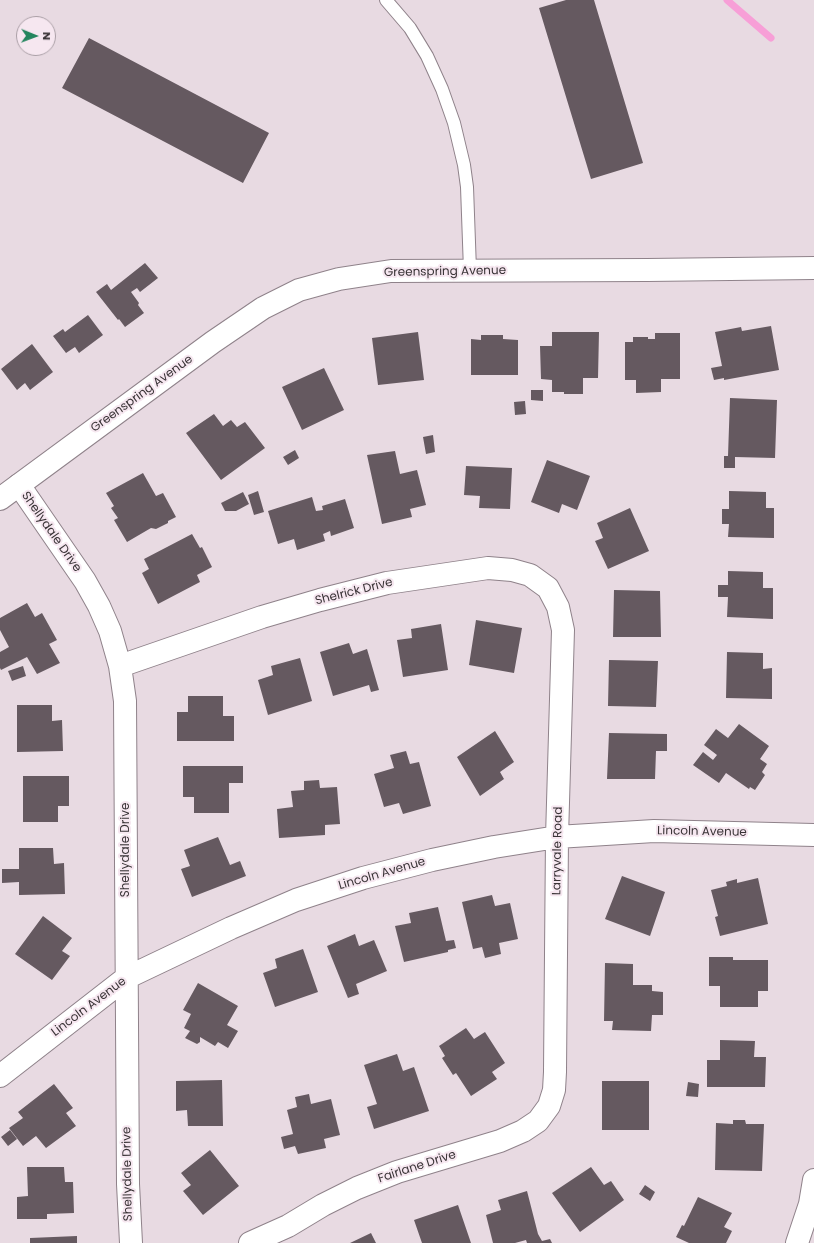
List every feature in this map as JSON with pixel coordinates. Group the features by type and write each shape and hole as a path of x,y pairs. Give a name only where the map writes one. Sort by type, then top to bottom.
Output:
{"street":[{"name":"Greenspring Avenue","path":"0,499 213,342 263,308 299,290 339,279 391,271 814,268"},
{"name":"Shellydale Drive","path":"19,485 85,581 96,600 110,631 120,666 125,701 128,1184 131,1243"},
{"name":"Shelrick Drive","path":"120,666 262,617 320,600 387,583 488,568 512,570 530,575 548,588 558,607 563,630"},
{"name":"Larryvale Road","path":"555,1072 558,837 563,630"},
{"name":"Lincoln Avenue","path":"0,1076 126,978 231,928 296,900 363,878 432,860 494,847 558,837 654,831 814,835"},
{"name":"Fairlane Drive","path":"250,1243 288,1226 357,1188 397,1172 500,1141 523,1131 538,1121 550,1106 554,1090 555,1072"},
{"path":"797,1243 810,1204 814,1180"}],"lane":[{"path":"386,0 410,28 427,56 442,89 454,123 464,165 467,187 470,270"}],"building":[{"path":"566,0 594,0 643,163 591,179 539,8"},
{"path":"89,38 269,133 243,183 62,88"},
{"path":"145,263 158,278 140,292 137,288 131,292 144,313 125,327 96,292 107,284 111,290"},
{"path":"88,315 103,335 79,353 75,347 66,353 53,336 63,329 65,332"},
{"path":"771,326 779,370 724,380 724,378 714,380 711,368 722,366 715,332 741,327 742,331"},
{"path":"418,332 424,380 378,385 372,338"},
{"path":"552,332 599,332 598,378 583,378 583,394 564,394 564,392 552,392 552,380 541,379 540,346 552,346"},
{"path":"655,333 680,333 680,379 661,379 661,392 636,393 636,380 625,380 625,342 633,342 633,337 648,337 648,339 655,339"},
{"path":"481,335 503,335 503,339 518,340 518,375 471,375 471,339 481,340"},
{"path":"32,344 53,372 30,390 25,383 17,390 1,369"},
{"path":"324,368 344,410 302,430 282,387"},
{"path":"531,390 543,390 543,401 531,400"},
{"path":"730,398 777,400 775,458 735,457 735,468 724,468 724,456 728,456"},
{"path":"525,401 526,414 515,415 514,402"},
{"path":"214,414 223,426 231,420 237,427 245,422 265,448 221,480 186,433"},
{"path":"433,435 435,452 426,454 423,437"},
{"path":"295,450 299,458 288,465 283,457"},
{"path":"395,451 400,474 417,470 426,505 410,509 412,517 382,524 367,455"},
{"path":"547,460 590,476 577,510 562,504 559,513 531,502"},
{"path":"466,466 512,468 510,509 479,508 480,496 464,495"},
{"path":"143,473 156,496 163,493 176,517 168,521 168,523 156,529 151,528 127,542 114,520 118,518 111,508 114,506 106,493"},
{"path":"258,491 264,512 254,515 248,495"},
{"path":"729,491 766,492 766,508 774,508 774,538 728,537 729,524 722,524 722,509 729,509"},
{"path":"243,492 249,504 236,511 225,511 221,503"},
{"path":"312,497 316,511 323,510 322,506 345,499 354,528 331,536 330,531 323,534 325,541 297,550 294,539 278,544 268,511"},
{"path":"630,508 649,551 608,569 595,541 603,538 597,523"},
{"path":"192,534 200,548 202,547 212,567 197,575 200,582 158,604 142,573 149,569 144,559"},
{"path":"728,571 763,572 763,588 773,588 773,619 727,617 728,597 718,597 718,585 728,585"},
{"path":"614,590 660,591 661,637 613,637"},
{"path":"27,603 35,617 42,613 57,640 49,644 60,663 37,674 27,657 1,670 0,652 9,647 0,630 0,618"},
{"path":"476,620 522,628 514,673 469,665"},
{"path":"441,624 448,670 403,677 397,640 412,638 411,629"},
{"path":"349,643 353,654 367,649 379,690 371,692 369,685 333,696 320,652"},
{"path":"727,652 763,653 763,669 772,668 772,699 726,698"},
{"path":"300,658 312,701 268,715 258,680 273,675 271,666"},
{"path":"609,660 658,661 656,707 608,706"},
{"path":"23,666 26,676 12,681 8,671"},
{"path":"188,696 223,696 223,716 234,716 234,741 177,741 177,712 188,712"},
{"path":"17,705 52,705 52,721 62,720 63,751 17,752"},
{"path":"739,724 769,746 760,759 767,764 762,772 765,775 755,790 750,787 749,789 726,773 719,783 693,765 703,752 713,760 717,755 704,745 716,729 728,738"},
{"path":"495,731 514,762 500,772 504,779 480,796 457,757"},
{"path":"609,733 667,734 667,751 656,751 655,779 607,779"},
{"path":"406,751 410,764 419,762 431,806 403,814 399,803 384,807 374,774 394,768 390,755"},
{"path":"183,766 243,766 243,783 229,783 229,813 194,813 194,797 183,797"},
{"path":"23,776 69,776 69,806 58,806 58,822 23,822"},
{"path":"319,780 320,788 337,787 340,824 325,825 325,835 279,838 277,809 293,807 291,791 304,790 304,781"},
{"path":"218,837 230,865 240,861 246,876 192,897 181,869 190,866 184,850"},
{"path":"19,848 53,848 54,864 64,863 65,894 19,895 19,882 2,883 2,869 19,869"},
{"path":"622,876 665,892 650,936 605,919"},
{"path":"758,878 768,924 720,936 715,917 718,916 711,890 727,886 726,882 737,879 737,883"},
{"path":"492,895 495,906 510,903 518,939 499,943 501,954 485,958 482,947 473,949 462,902"},
{"path":"438,907 446,941 454,940 456,948 448,950 448,952 404,962 395,926 411,923 409,913"},
{"path":"43,916 72,938 62,951 70,956 52,980 15,954"},
{"path":"355,934 359,946 374,940 387,971 356,984 359,994 348,998 327,946"},
{"path":"303,949 318,992 275,1007 263,973 277,968 275,959"},
{"path":"709,957 733,957 733,960 768,960 768,991 758,991 758,1007 720,1007 720,986 709,986"},
{"path":"605,963 633,964 633,985 652,985 652,991 663,992 663,1015 652,1015 651,1031 612,1030 613,1021 604,1021"},
{"path":"198,983 238,1006 227,1025 238,1031 228,1048 218,1042 215,1046 200,1037 200,1042 197,1044 185,1038 190,1031 184,1028 191,1014 183,1010"},
{"path":"466,1028 474,1039 485,1032 505,1063 492,1072 497,1079 471,1096 456,1073 453,1075 442,1058 445,1056 439,1046"},
{"path":"720,1040 755,1041 754,1057 766,1057 765,1087 707,1087 707,1060 720,1060"},
{"path":"397,1054 403,1071 414,1067 429,1111 374,1129 367,1107 377,1104 364,1065"},
{"path":"222,1080 223,1126 188,1126 187,1110 176,1111 176,1081"},
{"path":"602,1081 649,1081 649,1130 602,1130"},
{"path":"688,1082 699,1084 698,1097 686,1096"},
{"path":"54,1084 73,1108 66,1113 76,1126 46,1148 36,1136 23,1146 9,1128 23,1118 18,1112"},
{"path":"309,1094 311,1104 331,1099 340,1135 324,1139 326,1148 298,1154 295,1146 284,1149 281,1137 293,1134 287,1110 297,1107 295,1097"},
{"path":"733,1120 745,1120 746,1124 764,1124 762,1171 715,1170 716,1123 733,1124"},
{"path":"10,1130 17,1139 8,1146 1,1137"},
{"path":"210,1150 239,1186 203,1215 183,1191 191,1185 181,1173"},
{"path":"27,1167 64,1167 65,1182 73,1182 74,1213 47,1214 47,1219 17,1219 17,1197 28,1196"},
{"path":"591,1167 604,1185 611,1181 624,1200 580,1232 552,1193"},
{"path":"645,1185 655,1192 650,1201 639,1194"},
{"path":"527,1191 538,1234 542,1241 550,1239 552,1243 527,1243 526,1240 515,1243 493,1243 486,1215 501,1210 498,1200"},
{"path":"698,1197 732,1213 724,1227 732,1231 726,1243 689,1243 676,1237 682,1225 684,1226"},
{"path":"458,1205 471,1243 422,1243 414,1220"},
{"path":"371,1233 376,1243 350,1243"},
{"path":"77,1236 77,1243 30,1243 30,1238"}],"waterway":[{"path":"727,0 771,38"}]}
